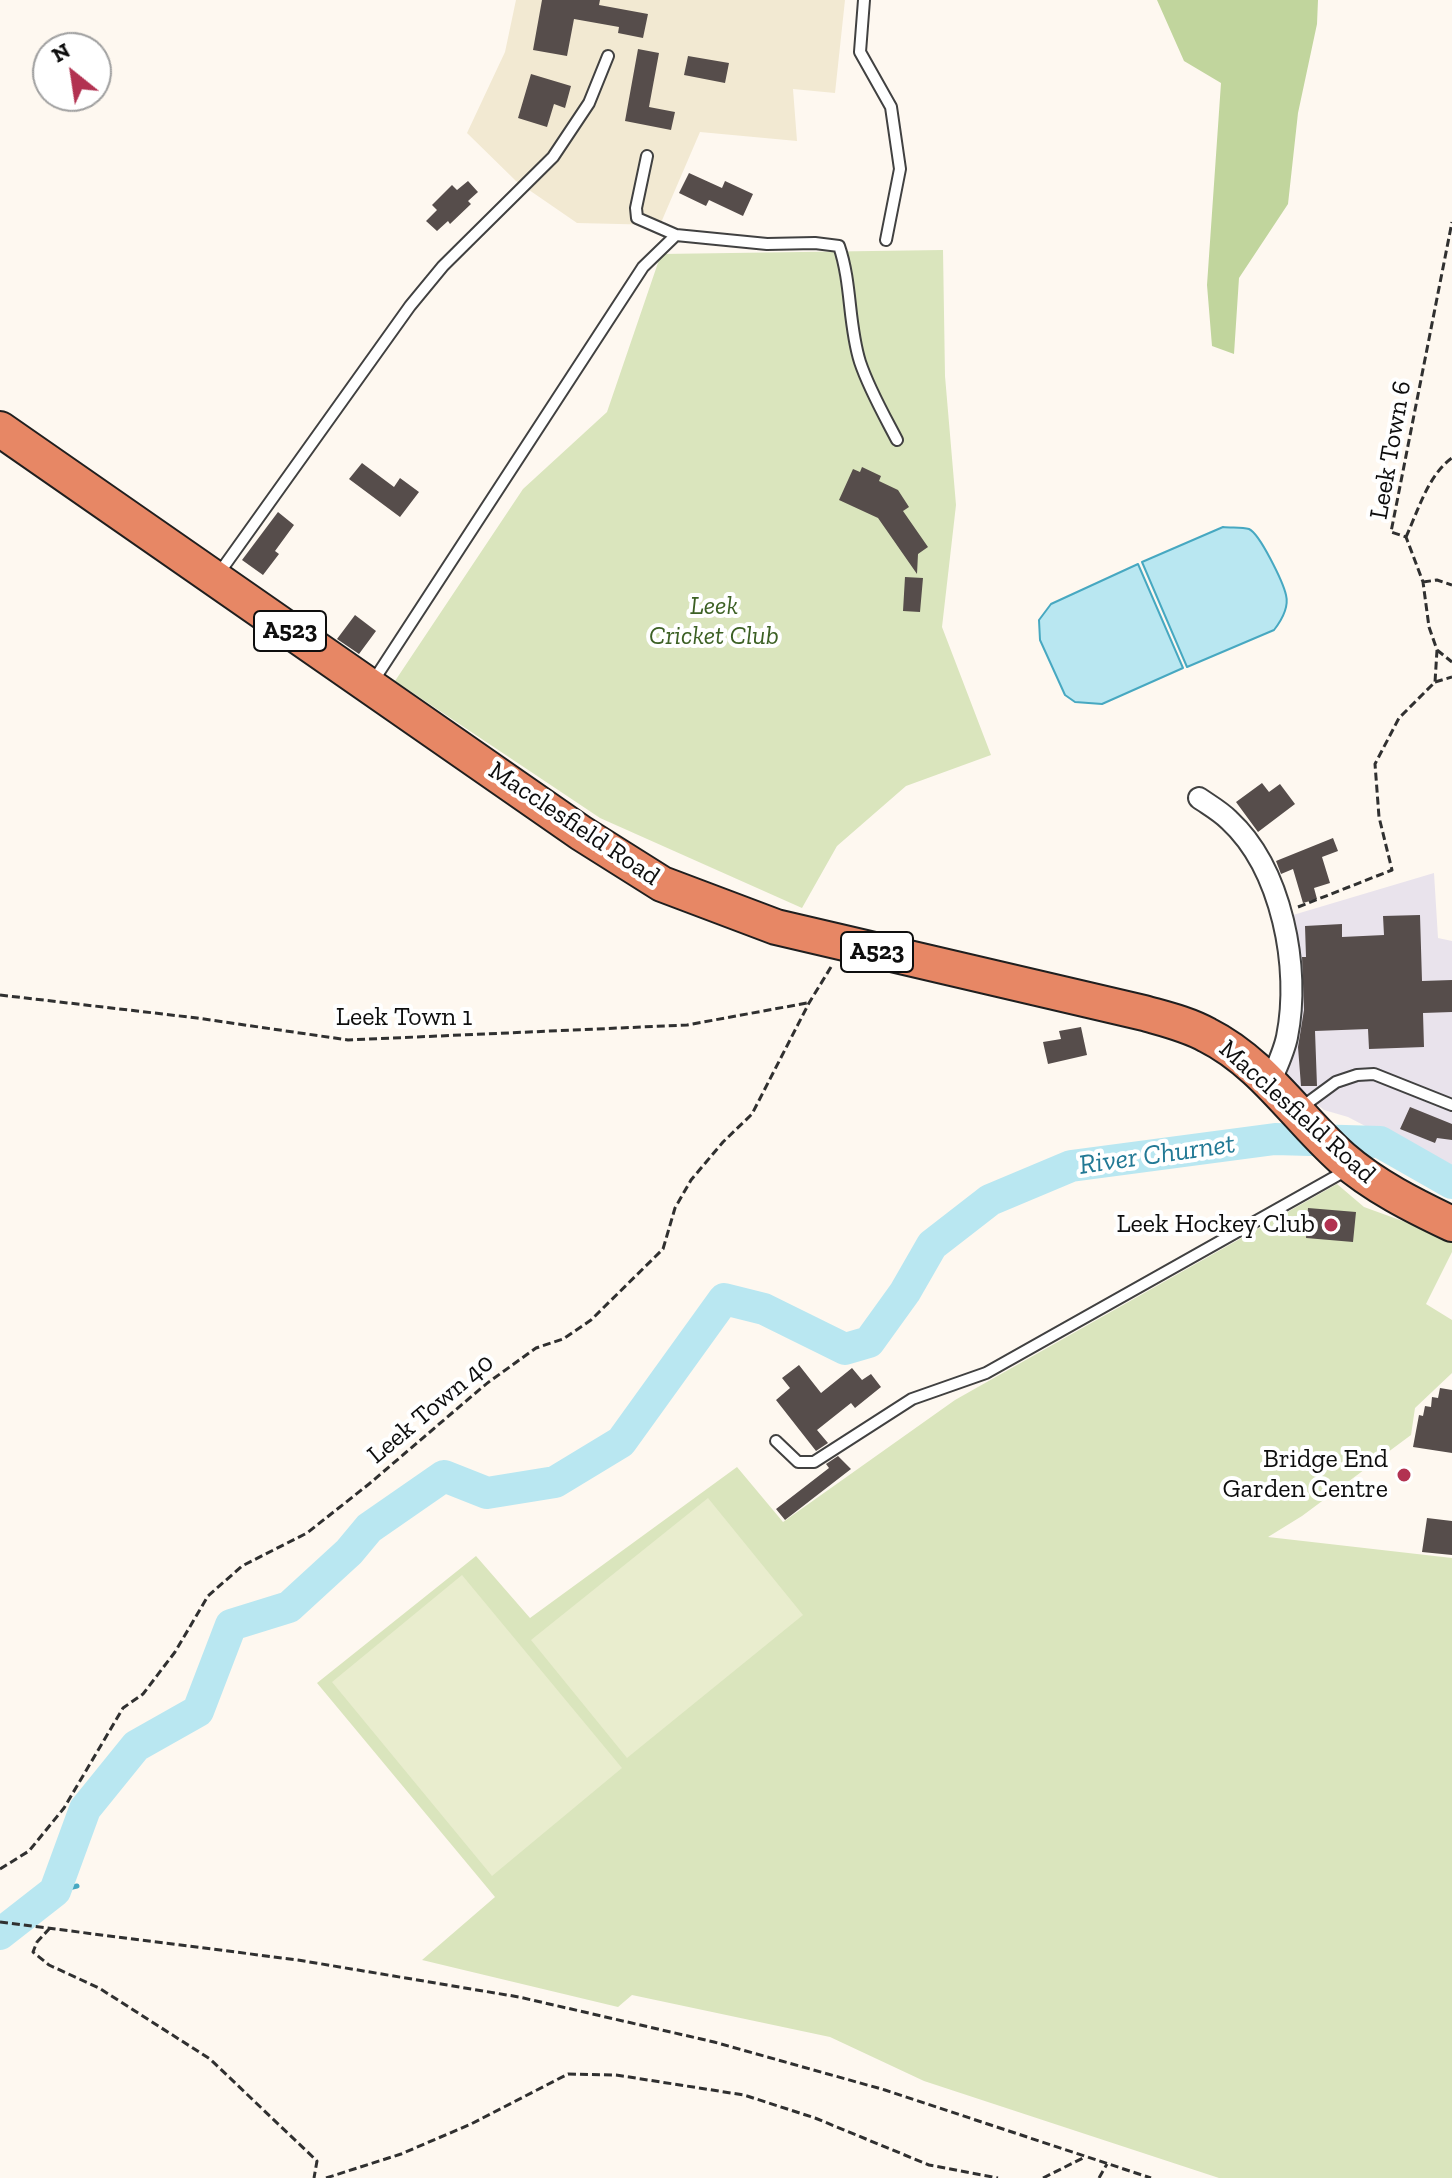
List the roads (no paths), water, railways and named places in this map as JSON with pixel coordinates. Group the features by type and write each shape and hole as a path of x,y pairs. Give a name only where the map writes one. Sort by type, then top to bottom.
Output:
{"highway":[{"name":"Macclesfield Road","path":"0,429 581,833 662,884 776,927 1192,1027 1211,1036 1270,1083 1347,1162 1382,1187 1452,1224"}],"street":[{"path":"1199,798 1229,820 1247,840 1275,893 1281,913 1288,948 1290,1001 1287,1037 1270,1083"}],"lane":[{"path":"864,0 860,52 891,107 900,169 886,240"},
{"path":"214,580 418,296 443,266 553,157 589,103 608,56"},
{"path":"647,156 636,208 637,218 676,235 767,244 839,246 860,362 897,440"},
{"path":"371,685 643,267 676,235"},
{"path":"1301,1115 1336,1082 1357,1075 1374,1074 1452,1105"},
{"path":"776,1441 798,1462 814,1462 912,1399 986,1373 1347,1162"}],"water":[{"path":"1223,527 1249,529 1254,533 1284,589 1287,600 1285,609 1274,630 1187,667 1142,562"},
{"path":"1138,564 1183,668 1102,704 1075,702 1065,695 1040,640 1039,620 1051,604"}],"waterway":[{"name":"River Churnet","path":"0,1934 55,1891 85,1809 136,1746 198,1711 231,1625 289,1607 349,1552 369,1528 444,1476 487,1493 555,1482 621,1442 724,1299 764,1309 845,1349 869,1342 905,1292 932,1245 990,1200 1071,1166 1275,1139 1380,1142 1452,1183"},
{"path":"55,1891 77,1886"}],"place":[{"name":"Leek Hockey Club","path":"1331,1225"},
{"name":"Bridge End Garden Centre","path":"1404,1475"}],"park label":[{"name":"Leek Cricket Club","path":"714,622"}]}
